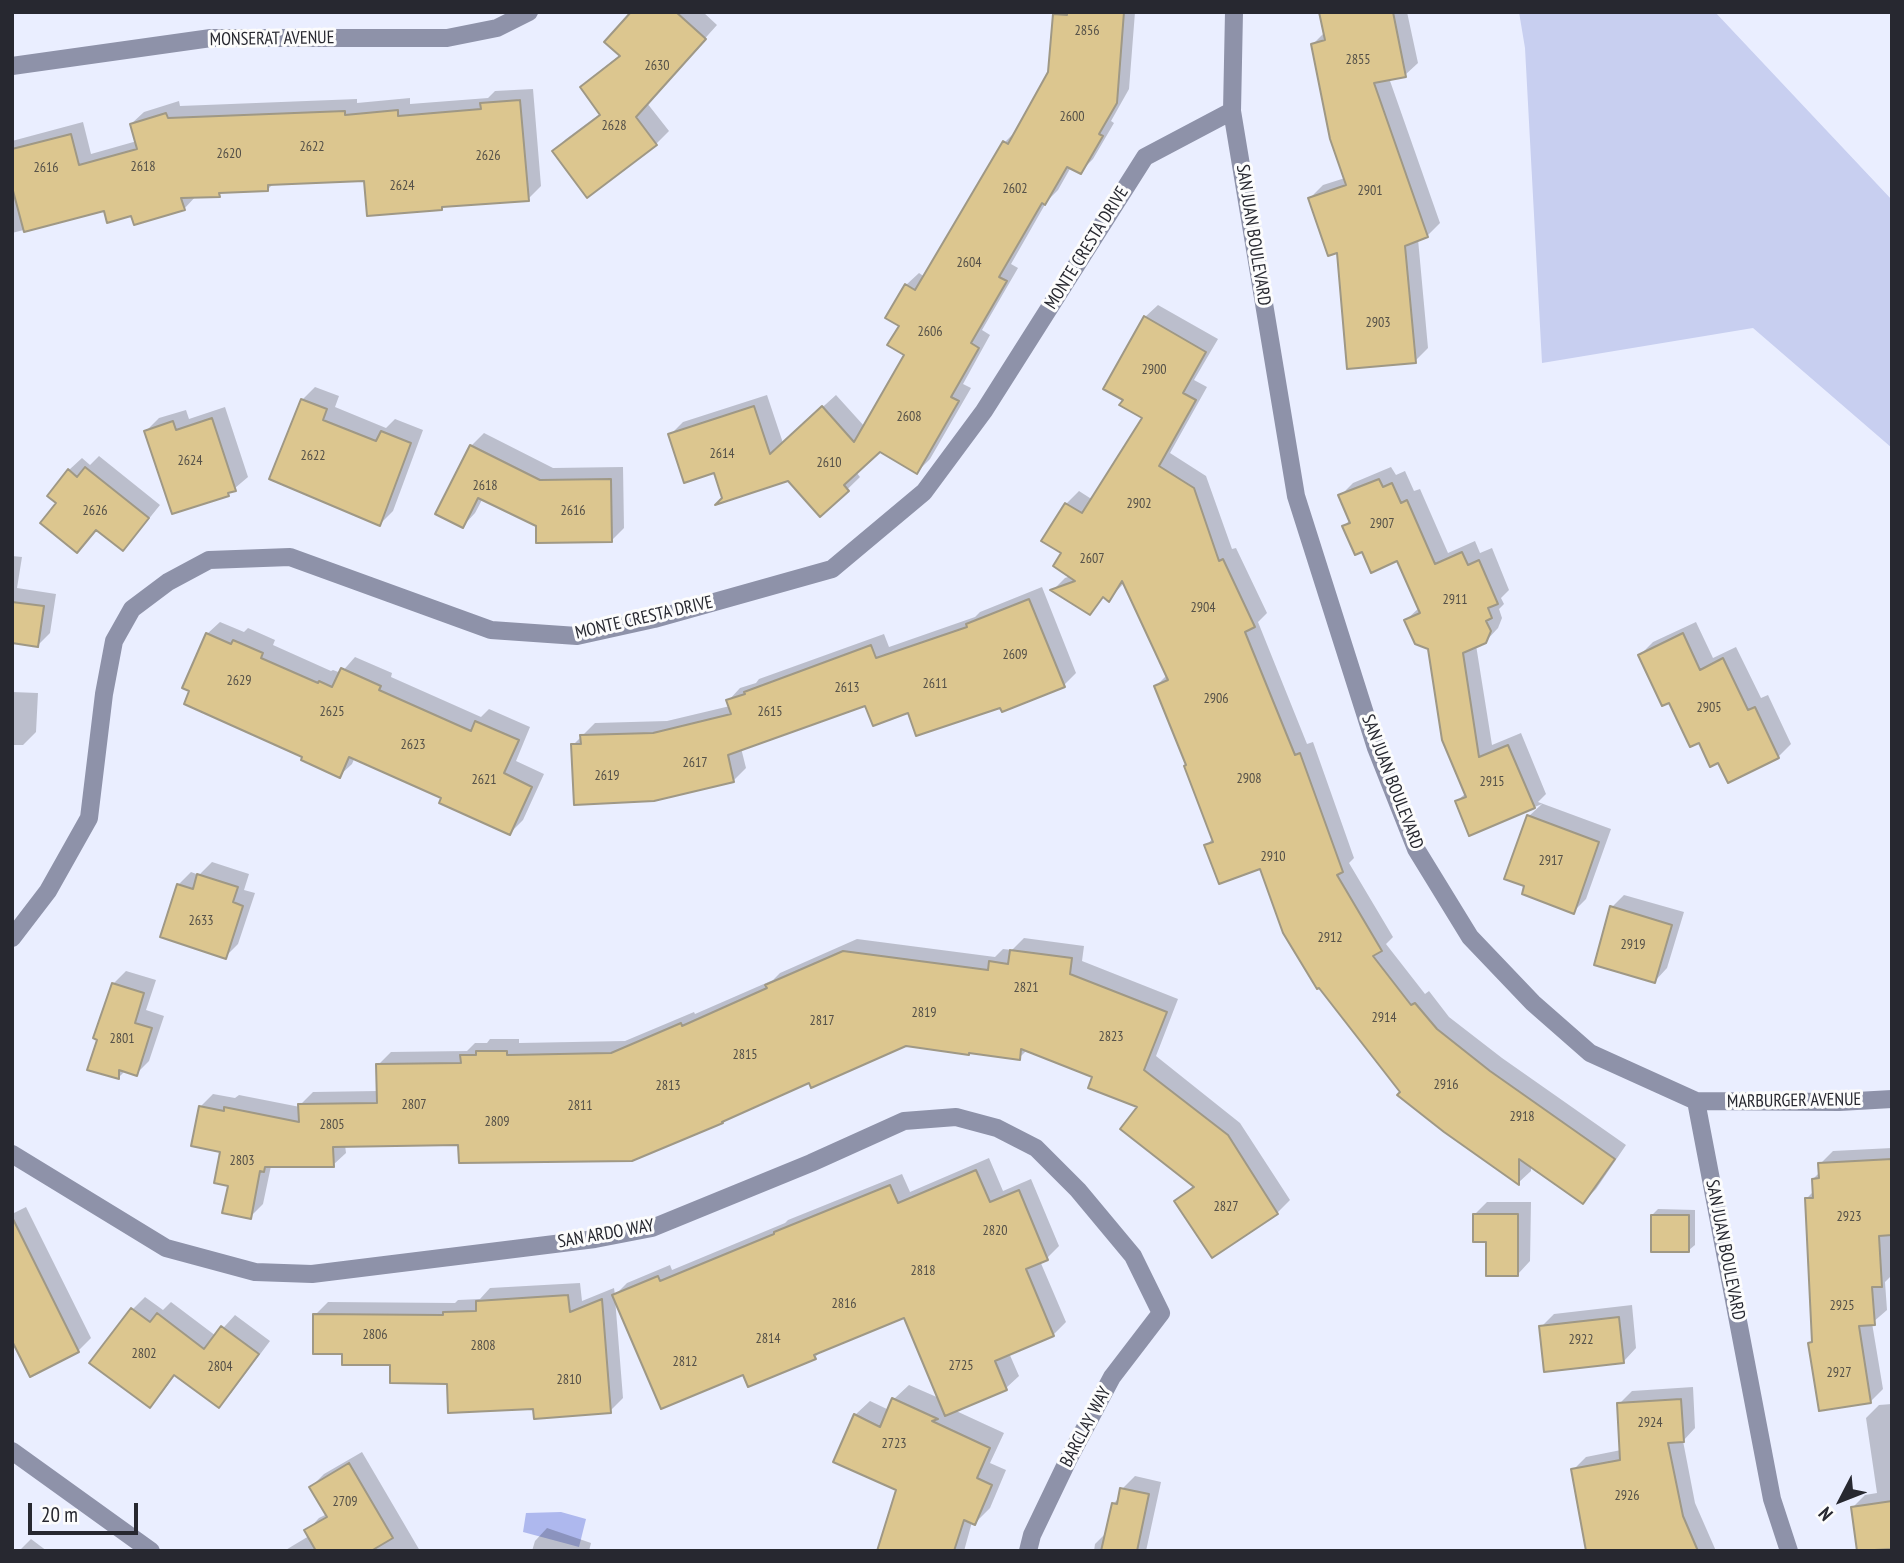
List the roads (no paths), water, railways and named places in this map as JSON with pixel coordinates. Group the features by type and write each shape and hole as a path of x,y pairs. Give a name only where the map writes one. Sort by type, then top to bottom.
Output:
{"street":[{"name":"MONSERAT AVENUE","path":"12,66 211,38 447,38 497,28 529,12"},
{"name":"SAN JUAN BOULEVARD","path":"1234,12 1232,111 1296,496 1376,748 1416,849 1470,937 1533,1003 1590,1053 1696,1101 1772,1499 1789,1551"},
{"name":"MONTE CRESTA DRIVE","path":"12,938 48,891 89,818 104,694 114,641 132,610 168,582 209,560 290,557 491,630 577,636 653,619 832,569 924,492 984,411 1145,157 1232,111"},
{"name":"MARBURGER AVENUE","path":"1696,1101 1892,1099"},
{"name":"SAN ARDO WAY","path":"12,1154 166,1248 254,1272 312,1274 595,1239 652,1228 904,1121 956,1117 997,1128 1036,1148 1079,1190 1133,1256 1161,1313"},
{"name":"BARCLAY WAY","path":"1028,1551 1032,1535 1068,1460 1112,1377 1161,1313"},
{"path":"12,1451 151,1551"}]}
